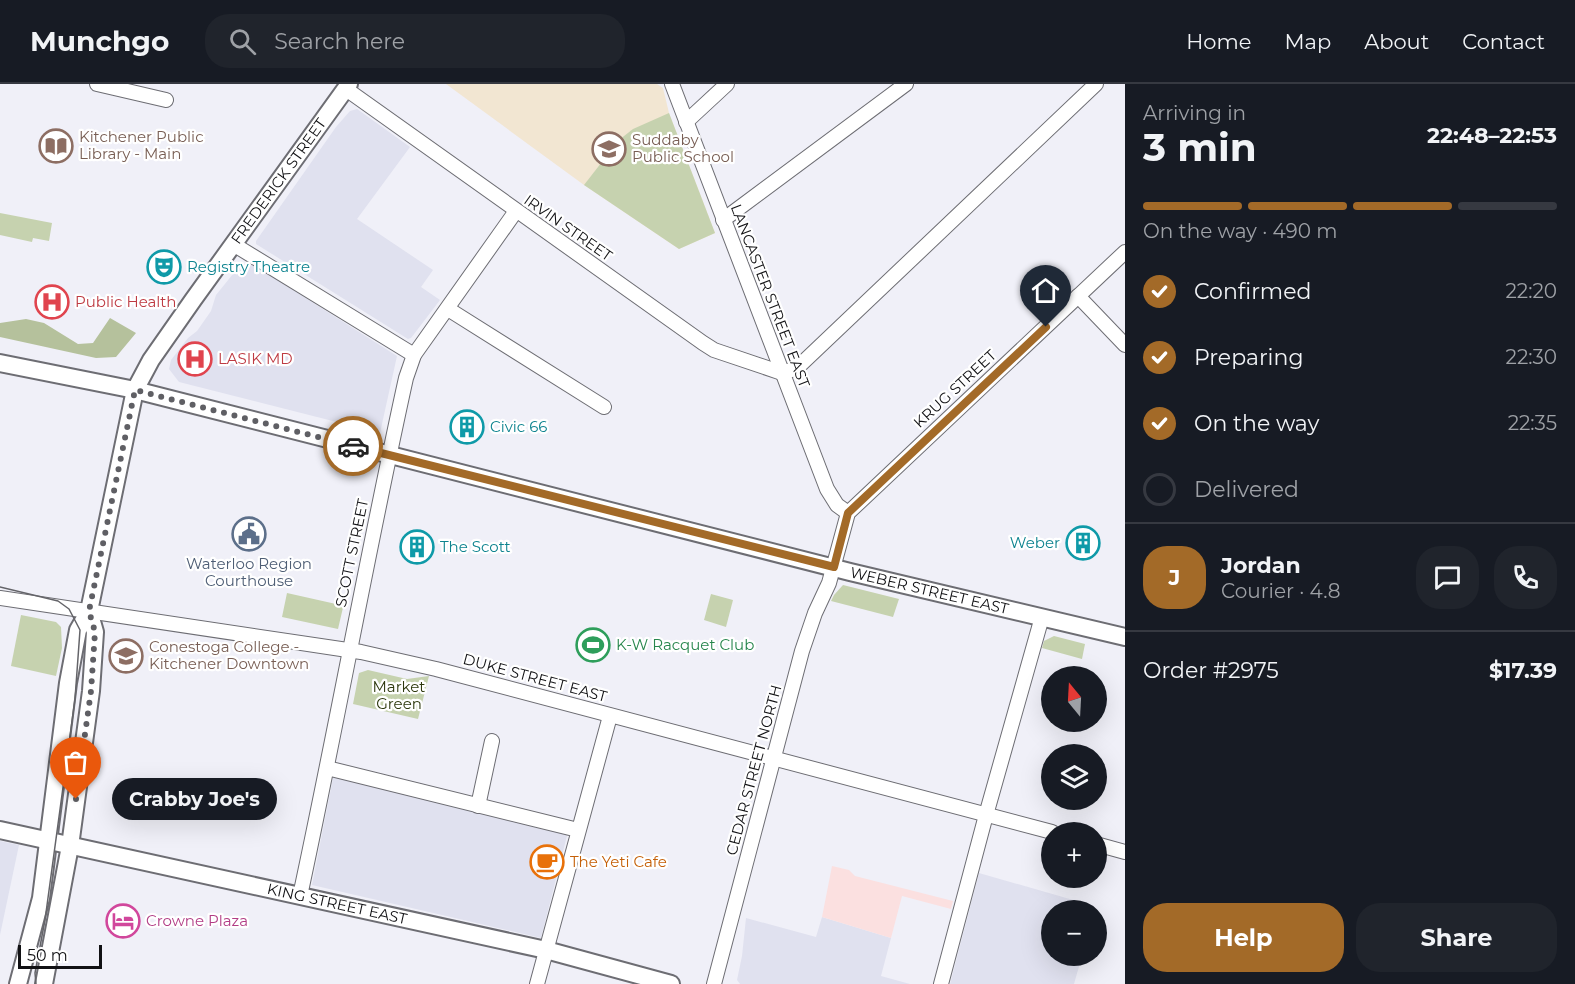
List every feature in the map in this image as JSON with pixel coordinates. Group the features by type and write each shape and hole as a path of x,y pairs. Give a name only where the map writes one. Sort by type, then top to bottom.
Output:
{"main road":[{"name":"FREDERICK STREET","path":"18,984 41,898 68,682 79,626 89,611 135,390 151,360 232,244 348,86"},
{"name":"WEBER STREET EAST","path":"0,363 135,390 834,567 1125,637"},
{"name":"FREDERICK STREET","path":"44,984 70,846 91,691 95,632 89,611"},
{"name":"KING STREET EAST","path":"0,830 546,950 671,984"}],"street":[{"path":"98,84 166,100"},
{"name":"LANCASTER STREET EAST","path":"672,84 827,489 837,505 848,513"},
{"path":"686,122 727,84"},
{"path":"723,220 906,84"},
{"path":"782,373 797,368 1096,84"},
{"name":"IRVIN STREET","path":"348,86 516,211 714,350 782,373"},
{"name":"SCOTT STREET","path":"300,896 388,455 406,378 414,355 516,211"},
{"path":"232,244 414,355"},
{"name":"KRUG STREET","path":"848,513 1125,252"},
{"path":"1078,296 1125,345"},
{"path":"448,309 604,407"},
{"path":"834,567 848,513"},
{"name":"CEDAR STREET NORTH","path":"714,984 802,651 834,567"},
{"name":"DUKE STREET EAST","path":"0,598 349,650 455,673 1041,829"},
{"path":"941,984 1042,617"},
{"path":"537,984 610,716"},
{"path":"478,806 492,741"},
{"path":"327,768 578,830"},
{"path":"1107,847 1125,852"}],"shaded area":[{"name":"Suddaby Public School","path":"446,84 657,84 663,88 669,113 715,233 679,249 584,185"},
{"path":"357,109 410,147 357,219 433,270 421,287 440,300 408,339 256,244 336,127 350,111"},
{"path":"244,264 252,264 397,356 380,433 179,382 169,369 171,360 188,338 197,331 211,311 216,295 237,269"},
{"path":"334,773 568,832 541,938 312,885"},
{"path":"0,841 19,845 0,935"},
{"path":"832,866 849,870 855,876 953,901 951,909 902,896 891,938 822,917"},
{"path":"979,873 1073,900 1041,900 1041,966 1079,966 1074,984 950,984"},
{"path":"822,917 891,938 881,976 910,984 740,984 737,980 746,918 816,937"}],"green space":[{"path":"669,113 715,233 679,249 584,185 619,140 633,129"},
{"path":"0,213 52,223 49,241 33,238 32,242 0,235"},
{"path":"110,318 136,333 116,357 96,358 0,337 0,323 26,319 44,323 78,344 93,343"},
{"path":"843,585 899,599 893,617 831,601"},
{"path":"287,593 336,604 338,597 345,599 338,629 282,617"},
{"path":"711,594 733,600 726,627 704,620"},
{"path":"21,615 56,622 61,627 62,648 56,676 11,666"},
{"path":"1054,636 1085,644 1082,659 1042,648 1044,641"},
{"name":"Market Green","path":"368,670 407,679 429,676 418,719 353,704 359,673"}],"tram line":[{"path":"0,587 58,601 69,609 80,630 75,699 45,920 35,973 36,984"}],"way so far":[{"path":"76,799 91,691 95,632 89,611 135,390 353,446"}],"place":[{"name":"Kitchener Public Library - Main","path":"56,146"},
{"name":"Suddaby Public School","path":"609,149"},
{"name":"Registry Theatre","path":"164,267"},
{"name":"Public Health","path":"52,302"},
{"name":"LASIK MD","path":"195,359"},
{"name":"Civic 66","path":"467,427"},
{"name":"Waterloo Region Courthouse","path":"249,534"},
{"name":"Weber","path":"1083,543"},
{"name":"The Scott","path":"417,547"},
{"name":"K-W Racquet Club","path":"593,645"},
{"name":"Conestoga College - Kitchener Downtown","path":"126,656"},
{"name":"Crabby Joe's","path":"76,799"},
{"name":"The Yeti Cafe","path":"547,862"},
{"name":"Crowne Plaza","path":"123,921"}],"route":[{"path":"353,446 834,567 848,513 1046,327"}]}
